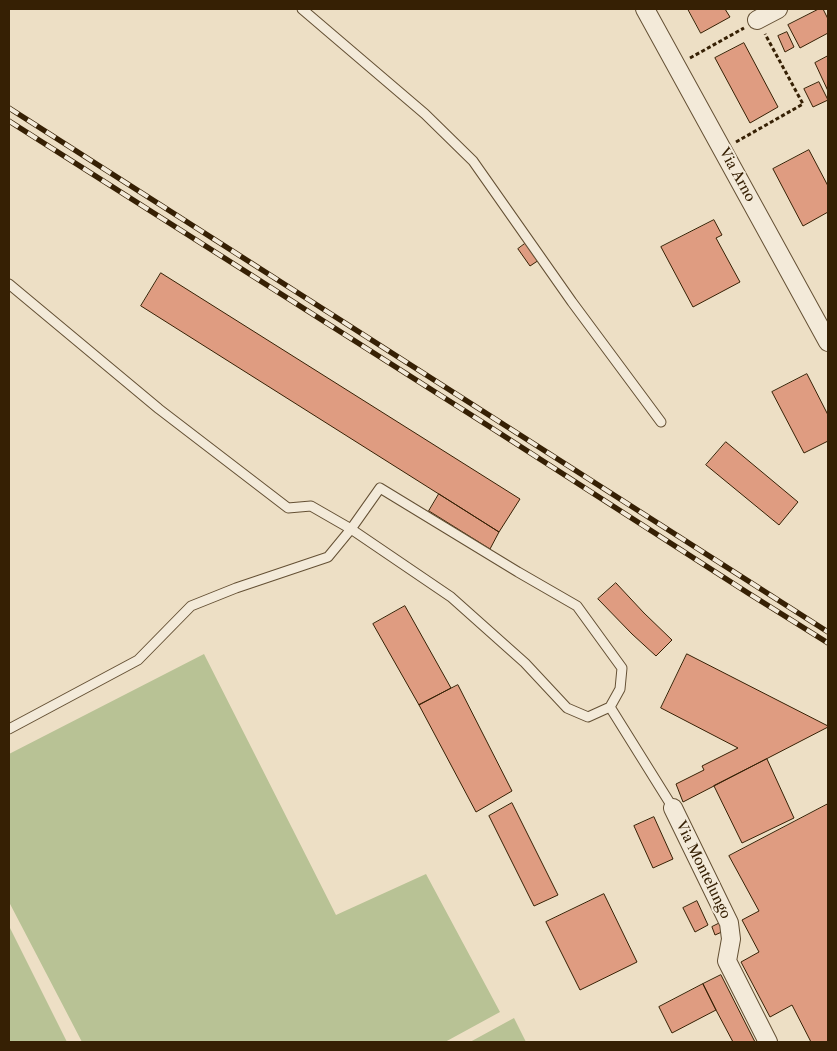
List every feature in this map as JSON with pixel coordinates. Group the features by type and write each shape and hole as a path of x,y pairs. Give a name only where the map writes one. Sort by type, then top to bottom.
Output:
{"street":[{"name":"Via Arno","path":"645,9 828,342"},
{"path":"757,20 778,9"},
{"name":"Via Montelungo","path":"673,808 729,923 731,939 727,961 768,1042"}],"lane":[{"path":"302,9 425,114 473,161 572,302 661,422"},
{"path":"9,284 159,409 288,508 311,506 351,529 451,597 525,663 567,708 588,717 610,707 620,689 622,668 577,606 380,488 351,529 328,557 236,588 191,606 138,660 9,729"},
{"path":"610,707 673,808"}],"path":[{"path":"677,66 757,20 803,104 723,150"}],"green space":[{"path":"204,654 336,915 426,874 500,1012 445,1042 82,1042 9,902 9,754"},
{"path":"9,926 67,1042 9,1042"},
{"path":"514,1018 526,1042 470,1042"}],"building":[{"path":"688,9 725,9 730,17 701,33"},
{"path":"819,9 823,9 828,19 828,33 800,48 788,25"},
{"path":"787,32 794,47 785,52 778,36"},
{"path":"744,43 778,107 750,123 715,58"},
{"path":"828,56 828,91 815,63"},
{"path":"819,82 828,100 813,107 804,89"},
{"path":"809,150 828,186 828,212 803,226 773,169"},
{"path":"714,220 722,235 716,238 740,282 693,307 661,247"},
{"path":"526,243 539,260 530,266 518,249"},
{"path":"161,273 520,499 499,532 141,306"},
{"path":"807,374 828,415 828,441 804,453 772,392"},
{"path":"726,442 798,502 779,525 706,465"},
{"path":"439,494 499,532 490,549 429,511"},
{"path":"616,583 672,640 656,656 598,599"},
{"path":"405,606 451,688 419,705 373,624"},
{"path":"687,654 828,727 683,802 676,784 704,770 702,766 738,748 661,708"},
{"path":"458,685 512,791 476,812 419,705"},
{"path":"767,759 794,818 742,843 714,786"},
{"path":"512,803 558,895 534,906 489,816"},
{"path":"828,804 828,1042 811,1042 792,1005 770,1017 741,962 759,952 742,920 759,911 729,856"},
{"path":"654,817 673,859 653,868 634,826"},
{"path":"604,894 637,962 580,990 546,922"},
{"path":"697,901 708,925 695,932 683,908"},
{"path":"720,923 724,931 715,935 712,927"},
{"path":"721,975 755,1042 733,1042 716,1010 703,984"},
{"path":"703,984 716,1010 672,1033 659,1007"}],"railway":[{"path":"9,108 828,632"},
{"path":"9,121 828,643"}]}
